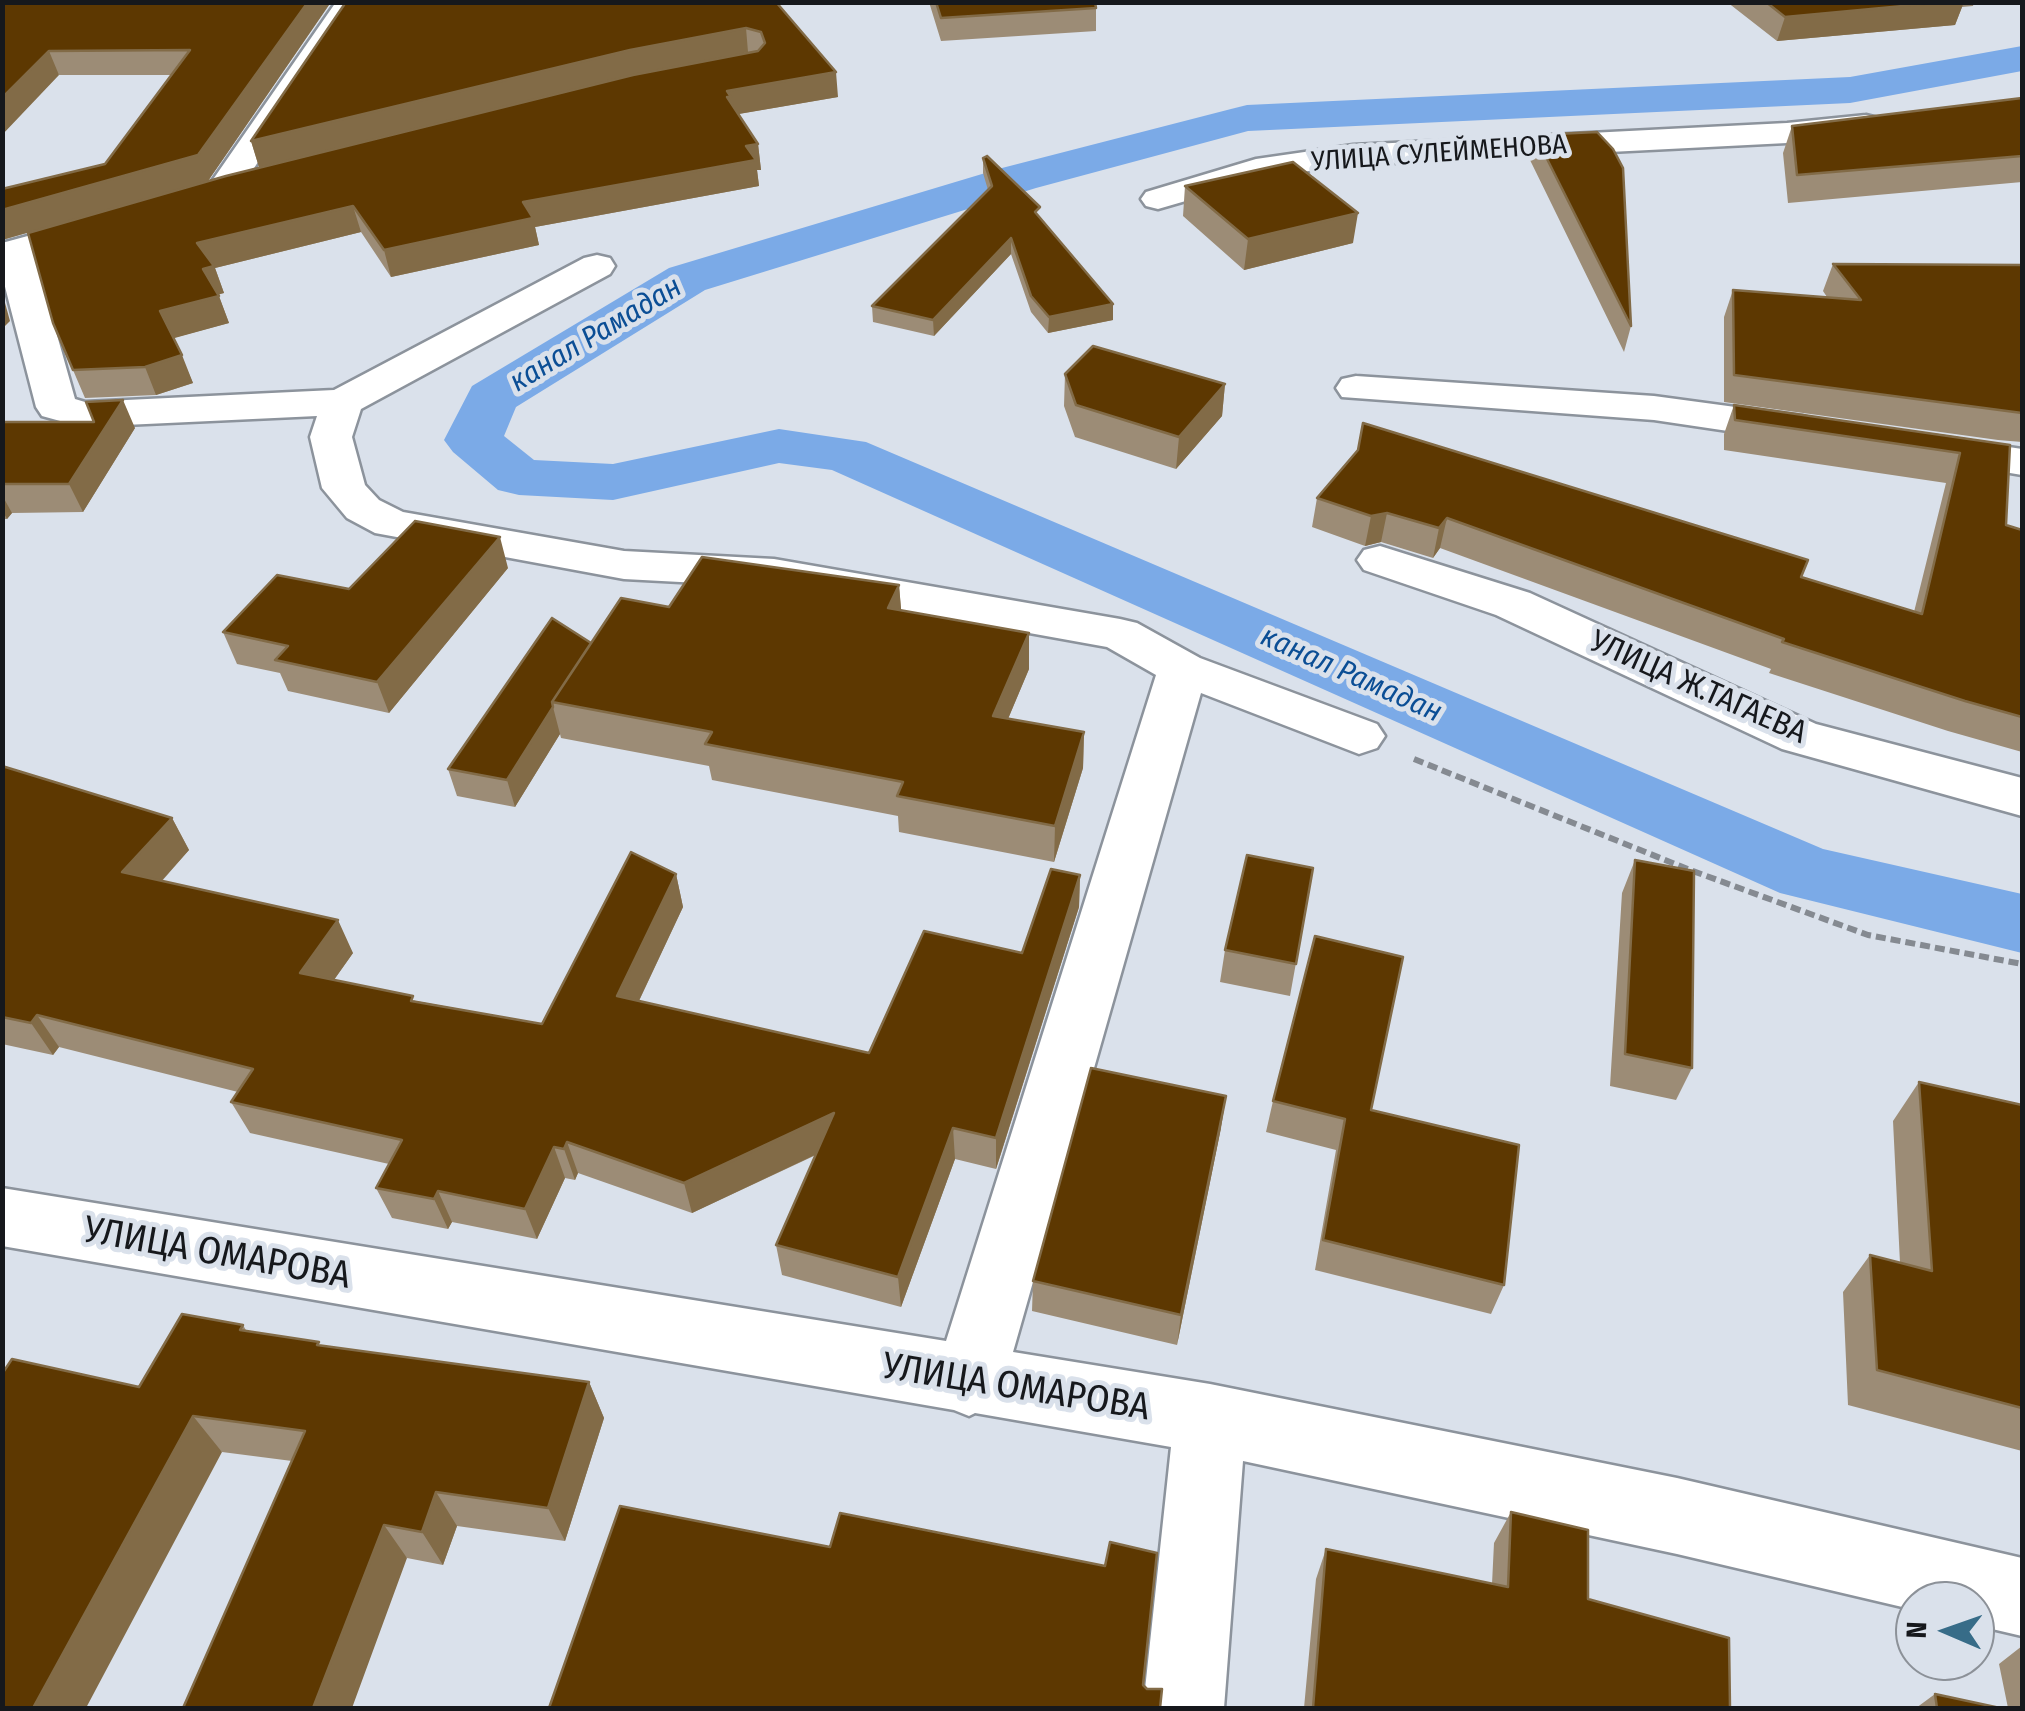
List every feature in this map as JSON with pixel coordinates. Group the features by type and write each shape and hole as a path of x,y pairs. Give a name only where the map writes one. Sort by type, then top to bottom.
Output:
{"street":[{"path":"222,191 351,2"},
{"name":"УЛИЦА СУЛЕЙМЕНОВА","path":"1158,199 1268,166 1353,155 1786,133 1897,121"},
{"path":"184,202 260,182"},
{"path":"128,219 9,254 57,407 82,415 342,402 597,266"},
{"path":"1356,388 1654,408 1845,435"},
{"path":"342,402 331,437 344,488 363,508 391,523 624,565 774,573 1120,634 1183,669 1359,736"},
{"path":"1904,444 2022,462"},
{"name":"УЛИЦА Ж.ТАГАЕВА","path":"1380,560 1513,604 1800,737 2022,797"},
{"path":"969,1382 1183,669"},
{"name":"УЛИЦА ОМАРОВА","path":"2,1217 969,1382 1210,1419 1677,1516 2022,1597"},
{"path":"1184,1708 1210,1419"}],"path":[{"path":"1359,736 1690,870 1868,935 2022,964"}],"building":[{"path":"2,2 308,2 198,155 2,210 2,189 105,164 190,50 49,51 2,98"},
{"path":"346,2 776,2 836,72 727,91 731,97 727,97 758,144 746,146 756,160 523,202 533,218 384,250 353,206 197,243 214,266 203,269 219,296 160,311 182,355 145,367 73,370 53,323 28,233 226,176 633,75 758,51 765,43 761,32 746,28 630,50 251,141"},
{"path":"936,2 1095,2 1096,8 941,18"},
{"path":"1766,2 1946,2 1785,17"},
{"path":"2022,98 2022,156 1797,175 1792,126"},
{"path":"1597,132 1613,149 1623,168 1631,326 1535,135"},
{"path":"987,156 1040,207 1035,212 1113,304 1049,317 1031,296 1011,238 933,320 872,306 992,186 983,158"},
{"path":"1293,162 1358,213 1248,239 1185,186"},
{"path":"1833,264 2022,265 2022,413 1734,375 1733,290 1861,300"},
{"path":"1093,346 1225,384 1179,437 1076,405 1065,374"},
{"path":"123,400 69,484 2,484 2,422 94,422 86,402"},
{"path":"1734,405 2010,445 2006,525 2022,530 2022,717 1782,642 1784,639 1447,518 1439,528 1387,513 1371,516 1317,498 1358,450 1363,423 1808,560 1801,577 1922,614 1960,453 1735,420"},
{"path":"415,521 500,537 377,682 275,660 288,646 223,632 277,575 349,589"},
{"path":"702,557 899,585 888,608 1029,633 993,716 1084,732 1055,826 897,796 903,782 705,744 712,732 552,702 621,598 669,607"},
{"path":"552,618 591,643 507,780 448,769"},
{"path":"2,766 172,818 122,872 338,920 300,973 413,996 411,1001 542,1024 631,852 676,874 617,996 869,1053 924,931 1022,953 1051,869 1080,875 996,1138 953,1128 898,1277 776,1245 834,1113 684,1183 567,1142 564,1149 554,1147 525,1209 438,1191 434,1199 376,1188 402,1140 231,1102 253,1069 37,1015 31,1023 2,1017"},
{"path":"1247,855 1313,868 1296,964 1225,950"},
{"path":"1635,860 1694,871 1692,1068 1625,1054"},
{"path":"1315,936 1403,957 1371,1110 1519,1145 1504,1285 1323,1240 1345,1119 1273,1101"},
{"path":"1091,1068 1226,1096 1181,1315 1033,1281"},
{"path":"1919,1082 2022,1105 2022,1408 1877,1370 1870,1255 1932,1271"},
{"path":"182,1314 243,1325 240,1330 319,1342 317,1345 589,1382 548,1508 436,1492 422,1532 384,1525 313,1708 183,1708 305,1431 193,1416 33,1708 2,1708 2,1374 12,1359 139,1387"},
{"path":"620,1506 830,1547 840,1513 1105,1566 1110,1542 1157,1553 1143,1685 1147,1689 1162,1689 1160,1708 549,1708"},
{"path":"1511,1512 1588,1530 1588,1599 1729,1638 1730,1708 1313,1708 1326,1549 1508,1587"},
{"path":"1935,1694 2000,1708 1937,1708"}],"waterway":[{"name":"канал Рамадан","path":"2022,59 1850,90 1247,118 1019,178 687,279 492,398 473,440 519,477 613,482 779,446 845,454 1807,873 2022,923"}]}
